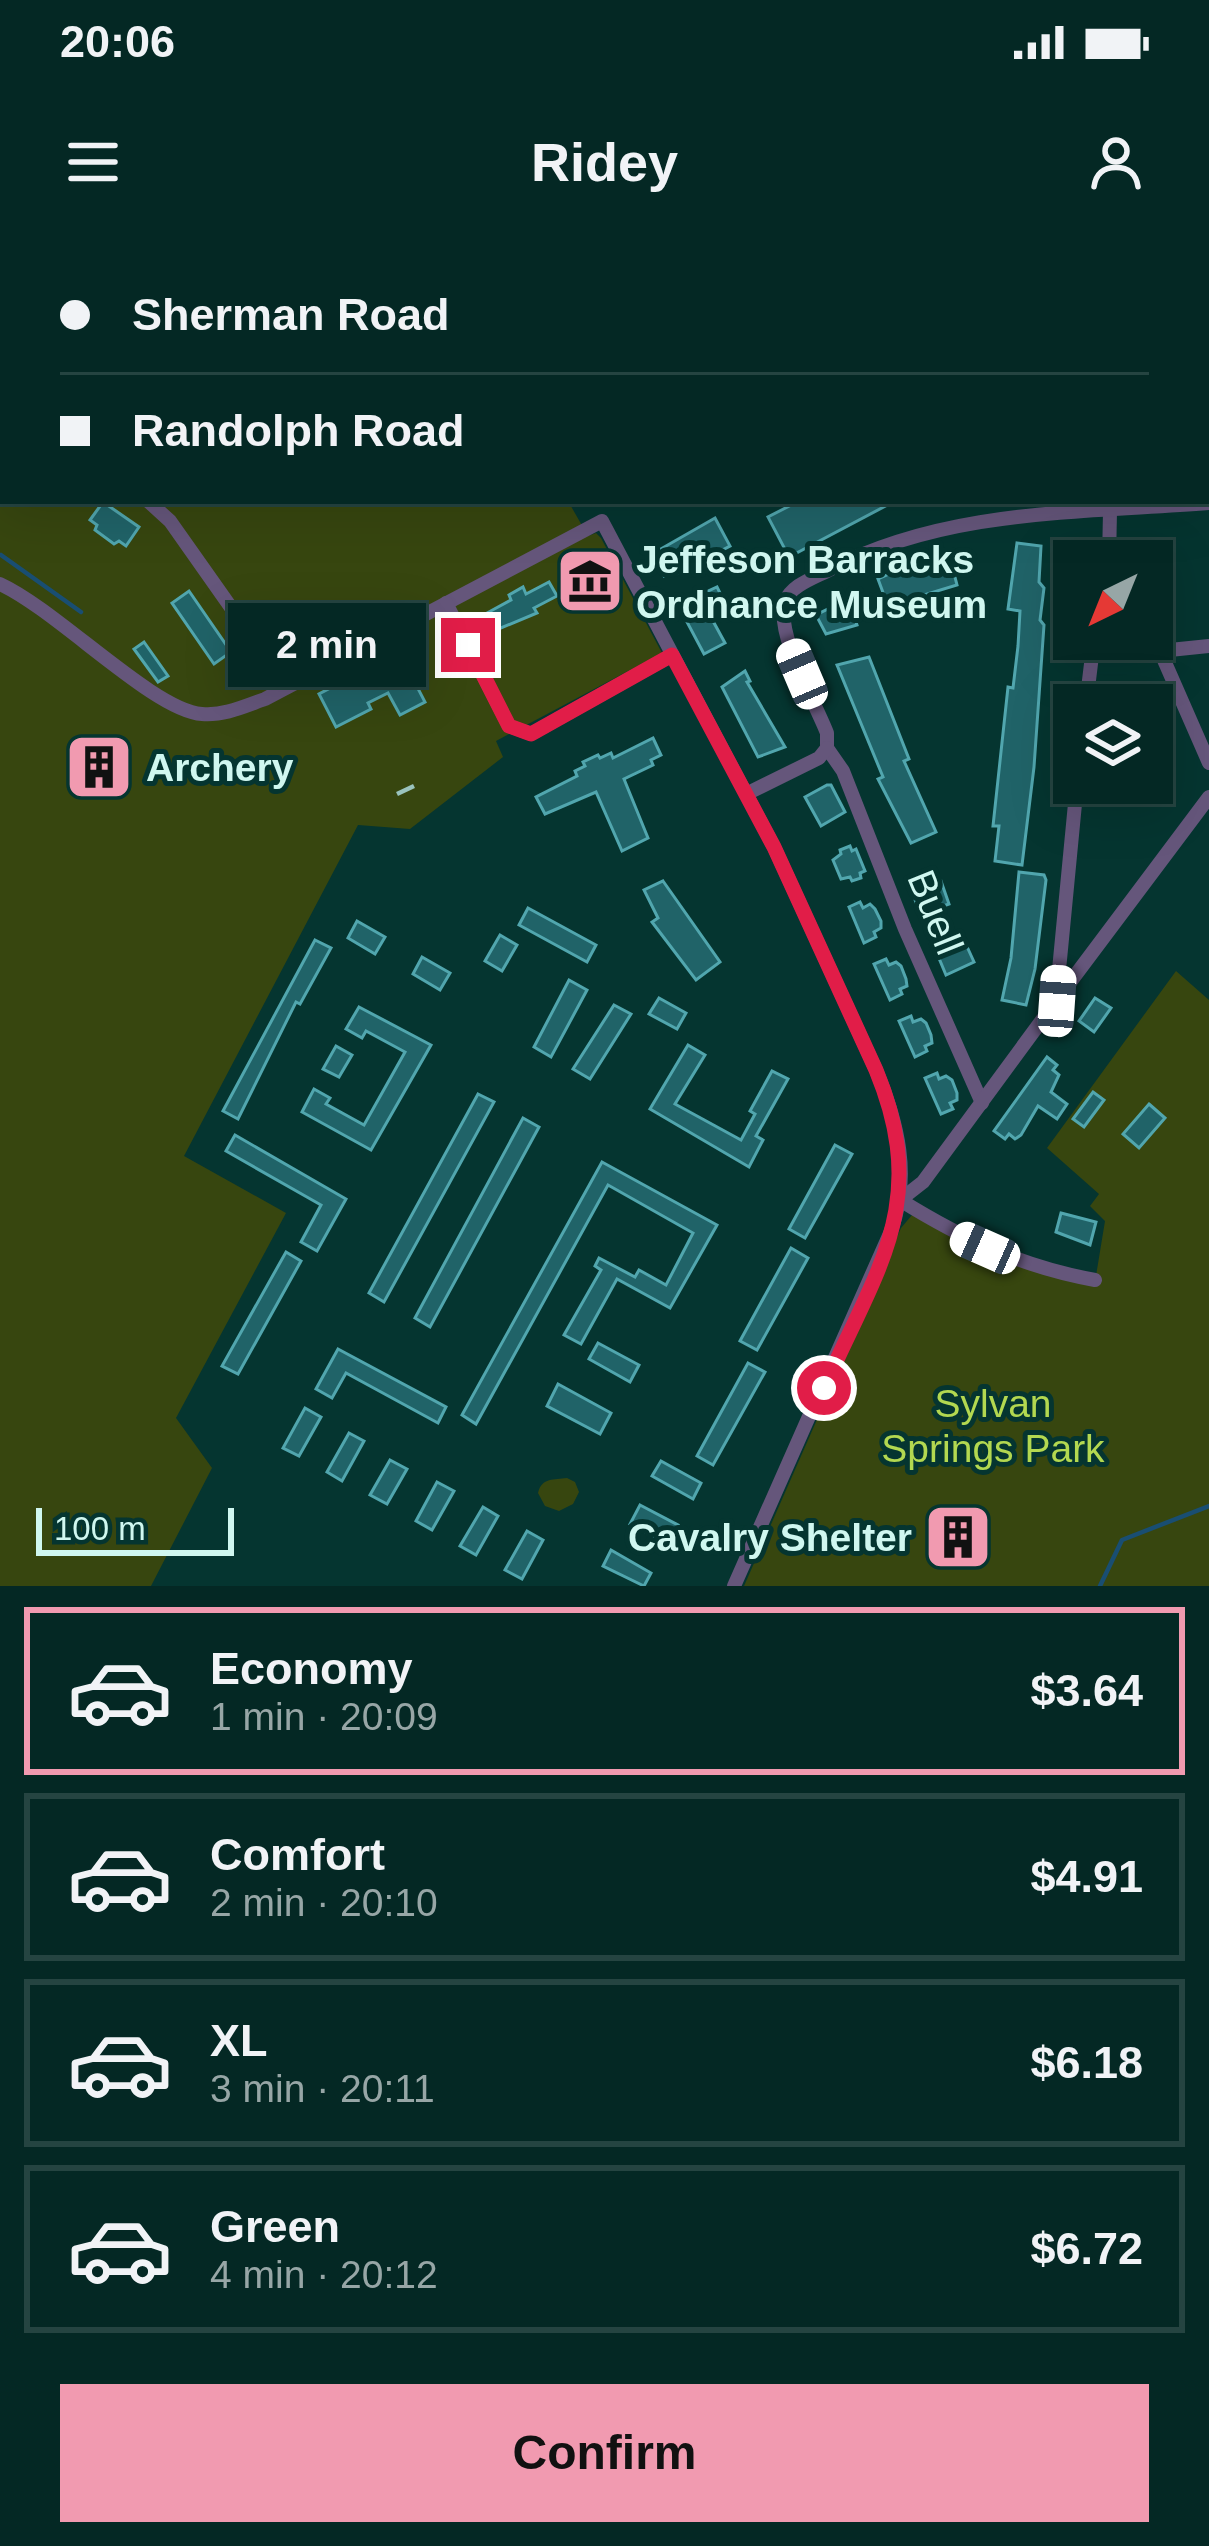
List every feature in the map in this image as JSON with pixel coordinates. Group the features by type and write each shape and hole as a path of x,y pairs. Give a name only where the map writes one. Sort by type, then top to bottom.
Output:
{"street":[{"path":"151,504 170,521 287,687"},
{"path":"1109,540 1110,511 1144,504"},
{"name":"Buell","path":"982,1103 905,929 843,771 827,748 827,733 785,629 784,605 794,589 909,535 966,523 1110,511"},
{"path":"0,584 40,606 172,706 203,714 234,711 602,521 774,847 890,1103 900,1146 900,1200 881,1258 734,1586"},
{"path":"446,603 509,726 531,734 672,655"},
{"path":"1173,645 1209,646"},
{"path":"1162,660 1209,764"},
{"path":"746,794 819,758 827,748"},
{"path":"900,1200 923,1182 1209,797"},
{"path":"1057,1001 1075,804"},
{"path":"900,1200 959,1237 1010,1259 1095,1280"}],"green space":[{"path":"0,504 570,504 588,536 596,533 601,538 662,653 496,741 503,757 410,829 358,825 184,1156 286,1213 176,1418 212,1468 151,1586 0,1586"},
{"name":"Sylvan Springs Park","path":"1176,971 1209,1000 1209,1586 744,1586 901,1228 912,1215 985,1254 1095,1282 1105,1221 1090,1206 1099,1194 1047,1148"},
{"path":"567,1478 579,1492 573,1504 559,1511 545,1506 538,1493 542,1484"}],"building":[{"path":"106,504 139,527 126,546 119,541 114,544 90,520"},
{"path":"793,504 889,504 789,557 768,517"},
{"path":"715,518 730,546 664,576 652,554"},
{"path":"1017,543 1041,546 1039,582 1044,588 1034,767 1022,865 995,861 999,826 993,826 1008,687 1013,688 1018,646 1020,611 1008,609"},
{"path":"949,554 957,585 888,606 878,579"},
{"name":"Jeffeson Barracks Ordnance Museum","path":"585,557 607,600 596,606 573,563"},
{"path":"549,582 557,596 534,608 537,613 496,630 487,613 523,587 526,594"},
{"path":"717,587 724,601 707,610 725,643 704,654 678,605"},
{"path":"189,591 231,652 214,664 172,603"},
{"path":"858,594 868,612 855,619 857,625 826,634 816,615"},
{"path":"144,642 168,676 158,682 134,649"},
{"path":"409,647 422,672 412,677 425,702 400,715 388,693 368,703 371,709 336,727 319,694"},
{"path":"869,657 909,759 904,761 936,832 911,843 878,779 883,777 837,665"},
{"path":"745,671 785,747 758,757 722,687"},
{"path":"653,738 661,755 651,760 653,765 624,779 648,838 622,851 596,792 545,814 536,797 577,776 575,771 585,766 583,762 611,753 613,758"},
{"path":"827,785 845,812 821,826 805,797"},
{"path":"850,846 856,849 865,871 852,881 841,879 833,860"},
{"path":"1019,872 1044,875 1046,880 1026,1005 1002,1000"},
{"path":"663,881 720,962 696,980 652,922 658,918 644,890"},
{"path":"941,881 949,904 920,914 912,891"},
{"path":"860,902 863,908 870,904 881,921 876,937 864,943 849,907"},
{"path":"528,908 596,945 587,962 519,925"},
{"path":"357,921 385,937 375,954 348,938"},
{"path":"500,935 517,945 502,971 485,961"},
{"path":"315,940 331,948 300,1004 296,1002 238,1119 223,1111"},
{"path":"964,940 974,962 946,975 936,951"},
{"path":"422,957 450,973 440,990 413,974"},
{"path":"886,959 889,965 901,966 907,986 890,1000 874,964"},
{"path":"569,980 587,990 551,1057 534,1047"},
{"path":"659,998 686,1013 677,1029 649,1014"},
{"path":"1095,998 1111,1008 1094,1032 1079,1021"},
{"path":"614,1005 631,1014 590,1079 573,1069"},
{"path":"359,1007 431,1045 371,1150 302,1112 314,1089 330,1098 326,1104 364,1125 405,1052 366,1031 362,1038 346,1029"},
{"path":"911,1016 913,1022 921,1019 926,1023 932,1043 915,1057 899,1021"},
{"path":"688,1045 705,1055 675,1104 741,1140 755,1114 750,1111 772,1071 788,1079 756,1136 763,1140 749,1167 650,1109"},
{"path":"336,1046 352,1055 339,1077 323,1069"},
{"path":"1047,1057 1057,1065 1053,1070 1059,1075 1051,1092 1067,1104 1057,1119 1038,1106 1021,1135 1015,1139 1009,1134 1005,1139 994,1131"},
{"path":"937,1073 939,1079 952,1080 957,1093 957,1100 950,1103 953,1109 941,1114 925,1078"},
{"path":"1093,1092 1104,1100 1084,1127 1073,1119"},
{"path":"478,1094 494,1102 384,1302 369,1293"},
{"path":"1149,1104 1165,1118 1139,1148 1123,1134"},
{"path":"523,1118 539,1127 430,1327 415,1318"},
{"path":"235,1135 346,1199 317,1251 301,1242 321,1205 226,1151"},
{"path":"835,1145 852,1154 805,1238 789,1229"},
{"path":"602,1162 717,1225 670,1308 617,1279 581,1344 564,1335 601,1270 595,1266 599,1258 635,1277 639,1270 666,1285 693,1233 608,1185 476,1424 462,1415"},
{"path":"1061,1213 1096,1222 1090,1245 1056,1232"},
{"path":"791,1248 808,1258 757,1350 740,1341"},
{"path":"286,1252 301,1261 238,1374 222,1366"},
{"path":"598,1343 639,1365 630,1382 589,1359"},
{"path":"338,1349 446,1407 438,1423 346,1373 332,1398 316,1389"},
{"path":"748,1363 765,1372 713,1465 697,1456"},
{"path":"558,1384 611,1413 600,1434 547,1406"},
{"path":"305,1408 321,1417 299,1456 283,1448"},
{"path":"349,1433 364,1441 342,1481 327,1472"},
{"path":"390,1460 407,1469 387,1504 370,1495"},
{"path":"661,1461 701,1483 693,1499 652,1476"},
{"path":"437,1482 454,1491 432,1530 416,1521"},
{"path":"640,1505 678,1525 669,1544 630,1524"},
{"path":"483,1507 498,1516 476,1555 460,1546"},
{"path":"527,1531 543,1540 522,1579 505,1570"},
{"path":"611,1550 651,1573 644,1586 603,1566"}],"waterway":[{"path":"1,555 81,612"},
{"path":"1100,1586 1122,1540 1209,1506"}],"railway":[{"path":"397,794 414,786"}],"place":[{"name":"Jeffeson Barracks Ordnance Museum","path":"590,581"},
{"name":"Archery","path":"99,767"},
{"name":"Cavalry Shelter","path":"958,1537"}],"route":[{"path":"468,645 509,726 531,734 672,655 774,847 890,1103 900,1146 898,1212 824,1388"}]}
